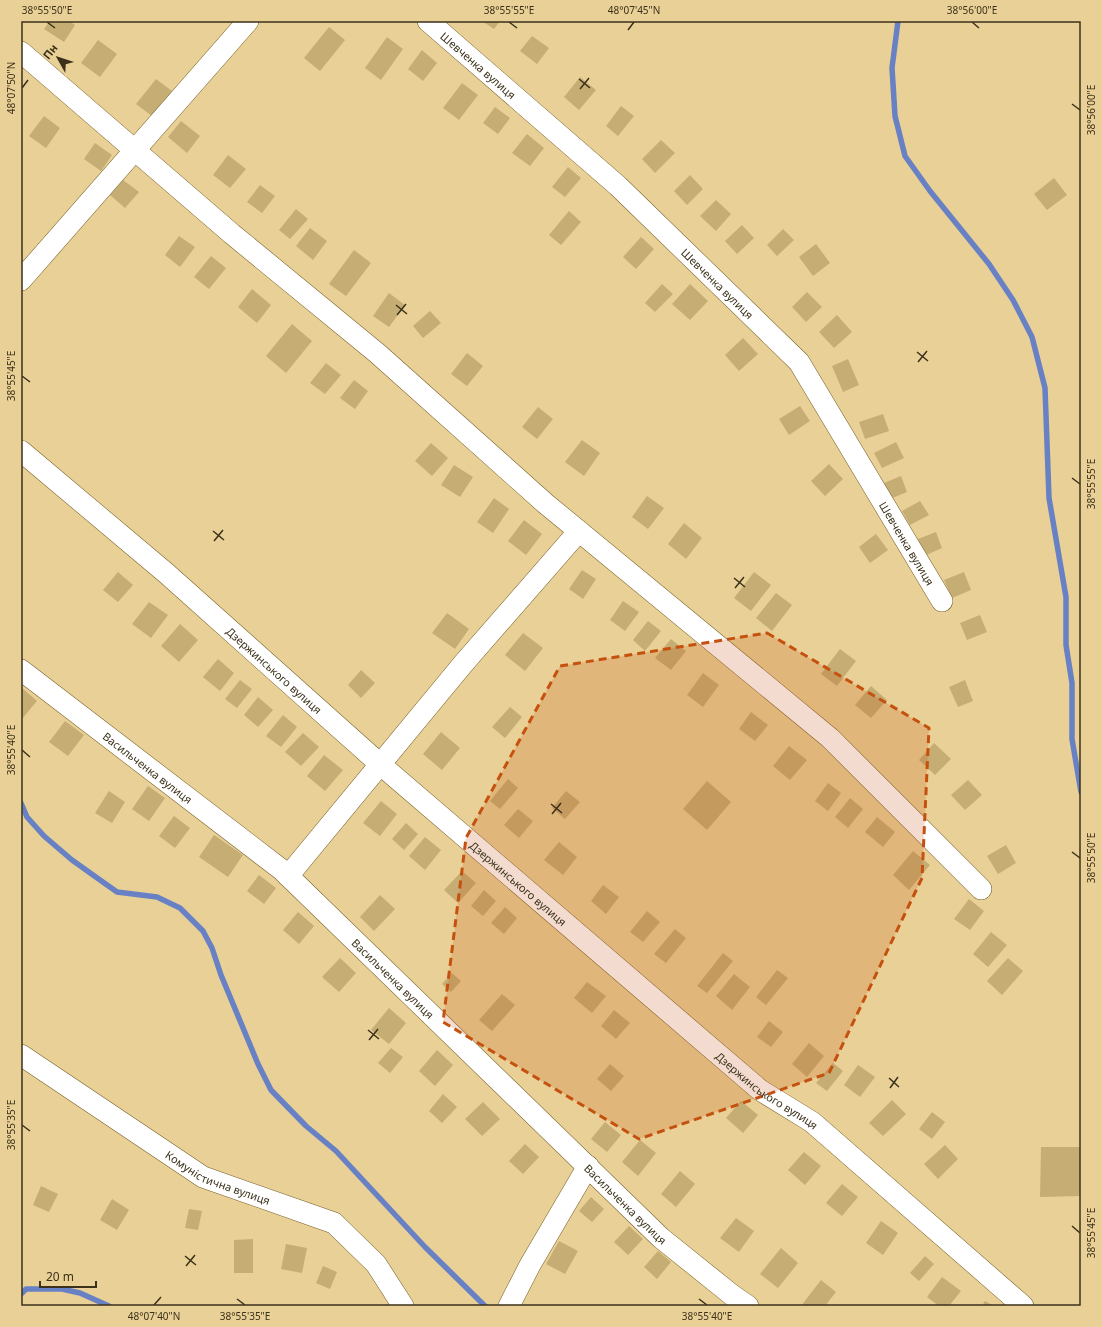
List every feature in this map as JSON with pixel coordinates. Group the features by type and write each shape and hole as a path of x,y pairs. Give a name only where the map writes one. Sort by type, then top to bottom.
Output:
{"street":[{"path":"21,280 248,21"},
{"name":"Шевченка вулиця","path":"428,21 618,186 799,362 942,601"},
{"path":"21,52 232,234 377,353 546,504 830,738 981,889"},
{"name":"Дзержинського вулиця","path":"21,451 166,573 381,764 760,1090 812,1122 1023,1306"},
{"path":"288,876 463,664 579,531"},
{"name":"Васильченка вулиця","path":"21,670 282,870 661,1238 748,1306"},
{"name":"Комуністична вулиця","path":"21,1055 203,1177 334,1222 376,1264 403,1306"},
{"path":"509,1306 538,1252 588,1166"}],"highlighted area":[{"path":"767,633 929,728 922,878 829,1073 639,1139 443,1022 466,838 560,666"}],"building":[{"path":"50,21 69,21 75,25 64,42 44,29"},
{"path":"482,21 500,21 494,29"},
{"path":"329,27 345,40 320,71 304,58"},
{"path":"532,36 549,48 537,64 520,51"},
{"path":"387,37 403,49 381,80 365,68"},
{"path":"98,40 117,54 100,77 81,63"},
{"path":"422,50 437,63 423,81 408,69"},
{"path":"580,77 596,90 579,110 564,97"},
{"path":"156,79 172,91 152,116 136,104"},
{"path":"462,83 478,95 459,120 443,108"},
{"path":"621,106 634,116 618,136 606,126"},
{"path":"495,107 510,118 498,134 483,123"},
{"path":"44,116 60,128 46,148 29,136"},
{"path":"181,121 200,136 187,153 168,137"},
{"path":"527,134 544,148 530,166 512,153"},
{"path":"661,140 675,153 655,173 642,159"},
{"path":"95,143 112,155 101,171 84,159"},
{"path":"228,155 246,169 230,188 213,175"},
{"path":"568,167 581,178 565,197 552,187"},
{"path":"690,175 703,189 687,205 674,191"},
{"path":"1054,178 1067,195 1047,210 1034,194"},
{"path":"123,180 139,192 125,208 110,195"},
{"path":"260,185 275,196 262,213 247,202"},
{"path":"716,200 731,214 716,231 700,216"},
{"path":"296,209 308,219 290,239 279,230"},
{"path":"569,211 581,222 561,245 549,235"},
{"path":"742,225 754,238 737,254 725,241"},
{"path":"310,228 327,241 313,260 296,246"},
{"path":"783,229 794,240 777,256 767,245"},
{"path":"179,236 195,247 180,267 165,255"},
{"path":"641,237 654,249 636,269 623,257"},
{"path":"816,244 830,263 813,276 799,257"},
{"path":"354,250 371,263 346,296 329,284"},
{"path":"211,256 226,268 209,289 194,277"},
{"path":"662,284 673,294 655,312 645,303"},
{"path":"690,284 708,301 690,320 672,304"},
{"path":"252,289 271,305 257,323 238,307"},
{"path":"807,292 822,307 806,322 792,307"},
{"path":"389,293 405,305 389,327 373,316"},
{"path":"430,311 441,323 423,338 413,326"},
{"path":"837,315 852,332 834,348 819,332"},
{"path":"292,324 312,341 286,373 266,356"},
{"path":"743,338 758,354 739,371 725,355"},
{"path":"467,353 483,366 467,386 451,374"},
{"path":"848,359 859,385 843,392 832,366"},
{"path":"326,363 341,375 325,394 310,383"},
{"path":"354,380 368,391 355,409 340,398"},
{"path":"800,406 810,421 789,435 779,419"},
{"path":"538,407 553,419 537,439 522,427"},
{"path":"883,414 889,431 865,439 859,422"},
{"path":"582,440 600,453 584,476 565,462"},
{"path":"896,442 904,458 882,468 874,453"},
{"path":"431,443 448,458 432,476 415,461"},
{"path":"829,464 843,479 825,496 811,481"},
{"path":"454,465 473,477 460,497 441,485"},
{"path":"901,476 907,492 890,499 884,483"},
{"path":"647,496 664,508 648,529 632,517"},
{"path":"494,498 509,509 493,533 477,522"},
{"path":"920,501 929,515 910,525 902,511"},
{"path":"524,520 542,534 526,555 508,541"},
{"path":"684,523 702,538 686,559 668,544"},
{"path":"936,532 942,548 924,556 918,539"},
{"path":"876,534 888,550 870,563 859,547"},
{"path":"582,570 596,579 583,599 569,589"},
{"path":"118,572 133,585 118,602 103,590"},
{"path":"754,572 771,585 751,611 734,598"},
{"path":"964,572 971,590 952,598 944,580"},
{"path":"776,593 792,605 772,631 756,618"},
{"path":"623,601 639,612 625,631 610,620"},
{"path":"149,602 168,615 151,638 132,624"},
{"path":"447,613 469,629 455,649 432,633"},
{"path":"980,615 987,632 967,640 960,623"},
{"path":"648,621 661,631 645,651 633,640"},
{"path":"180,624 198,640 179,662 161,646"},
{"path":"523,633 543,648 525,671 505,655"},
{"path":"671,639 686,651 671,670 655,658"},
{"path":"840,649 856,661 837,686 821,674"},
{"path":"218,659 234,673 220,691 203,677"},
{"path":"361,670 375,683 361,698 348,685"},
{"path":"703,673 719,685 703,707 687,695"},
{"path":"240,680 252,689 237,708 225,699"},
{"path":"965,680 973,701 958,707 949,687"},
{"path":"871,686 887,700 871,718 855,705"},
{"path":"21,687 37,701 21,720"},
{"path":"258,697 273,710 258,727 244,715"},
{"path":"510,707 522,717 505,738 492,727"},
{"path":"751,712 768,725 755,741 739,729"},
{"path":"283,715 297,727 281,747 266,736"},
{"path":"65,721 84,735 68,756 49,742"},
{"path":"441,732 460,748 442,770 423,754"},
{"path":"303,733 319,747 301,766 285,752"},
{"path":"934,743 951,759 935,775 919,760"},
{"path":"789,746 807,760 790,780 773,766"},
{"path":"324,755 343,770 325,791 307,776"},
{"path":"508,779 518,788 500,809 490,801"},
{"path":"968,780 982,795 965,810 951,795"},
{"path":"707,781 731,802 707,830 683,809"},
{"path":"828,783 841,793 828,811 815,801"},
{"path":"148,786 165,798 149,821 132,809"},
{"path":"109,791 125,802 112,823 95,813"},
{"path":"566,791 580,802 565,819 552,808"},
{"path":"850,798 863,809 848,828 835,817"},
{"path":"381,801 397,814 380,836 363,823"},
{"path":"518,809 533,821 519,838 504,825"},
{"path":"174,816 190,828 175,848 159,836"},
{"path":"877,817 895,832 883,847 865,832"},
{"path":"406,823 418,834 404,850 392,839"},
{"path":"214,835 243,855 228,877 199,857"},
{"path":"425,837 441,850 425,870 409,856"},
{"path":"559,842 577,857 563,875 544,860"},
{"path":"1006,845 1016,863 998,874 987,856"},
{"path":"913,851 930,865 909,890 893,875"},
{"path":"462,871 476,883 458,903 444,890"},
{"path":"259,875 276,888 264,904 247,891"},
{"path":"603,885 619,897 606,914 591,901"},
{"path":"484,890 496,901 483,916 471,906"},
{"path":"380,895 395,909 374,931 360,917"},
{"path":"969,899 984,911 970,930 954,919"},
{"path":"505,907 517,918 504,934 491,923"},
{"path":"647,911 660,922 643,942 630,932"},
{"path":"298,912 314,926 299,944 283,930"},
{"path":"675,929 686,938 666,963 654,954"},
{"path":"991,932 1007,945 988,967 973,954"},
{"path":"723,953 733,961 707,993 697,986"},
{"path":"340,958 356,973 339,992 322,977"},
{"path":"1008,958 1023,971 1002,995 987,981"},
{"path":"777,970 788,978 766,1005 756,997"},
{"path":"452,973 461,981 451,992 442,984"},
{"path":"734,974 750,987 732,1010 716,996"},
{"path":"587,982 606,996 592,1013 574,998"},
{"path":"502,994 515,1005 492,1031 479,1020"},
{"path":"389,1008 406,1023 389,1044 371,1030"},
{"path":"614,1010 630,1023 616,1039 601,1026"},
{"path":"769,1021 783,1032 771,1047 757,1037"},
{"path":"809,1043 824,1056 807,1077 792,1064"},
{"path":"391,1048 403,1057 390,1073 378,1063"},
{"path":"437,1050 453,1065 435,1086 419,1071"},
{"path":"833,1063 843,1071 827,1091 816,1083"},
{"path":"610,1064 624,1076 611,1091 597,1079"},
{"path":"858,1065 875,1077 860,1097 844,1085"},
{"path":"443,1094 457,1107 442,1123 429,1111"},
{"path":"892,1100 906,1114 883,1136 869,1123"},
{"path":"741,1101 758,1115 743,1133 726,1118"},
{"path":"483,1102 500,1119 482,1136 465,1119"},
{"path":"932,1112 945,1122 932,1139 919,1129"},
{"path":"605,1122 621,1135 607,1152 591,1139"},
{"path":"640,1140 656,1153 638,1176 622,1162"},
{"path":"525,1144 539,1157 523,1174 509,1161"},
{"path":"945,1145 958,1159 938,1179 924,1164"},
{"path":"1041,1147 1081,1147 1081,1196 1040,1197"},
{"path":"804,1152 821,1166 805,1185 788,1170"},
{"path":"680,1171 695,1184 676,1207 661,1194"},
{"path":"842,1184 858,1197 842,1216 826,1203"},
{"path":"41,1186 58,1194 49,1212 33,1205"},
{"path":"591,1197 604,1209 592,1222 579,1211"},
{"path":"112,1199 129,1210 117,1230 100,1220"},
{"path":"189,1209 202,1211 198,1230 185,1228"},
{"path":"736,1218 754,1231 739,1252 720,1238"},
{"path":"881,1221 898,1233 883,1255 866,1243"},
{"path":"629,1226 643,1239 628,1255 614,1242"},
{"path":"253,1239 253,1273 234,1273 234,1240"},
{"path":"559,1241 578,1251 565,1274 546,1264"},
{"path":"286,1244 307,1248 302,1273 281,1269"},
{"path":"781,1248 798,1263 778,1288 760,1274"},
{"path":"658,1251 671,1262 657,1279 644,1267"},
{"path":"925,1256 934,1264 919,1281 910,1273"},
{"path":"323,1266 337,1272 330,1289 316,1283"},
{"path":"942,1277 961,1291 949,1306 939,1306 927,1297"},
{"path":"821,1280 836,1292 825,1306 801,1306"},
{"path":"985,1301 994,1306 982,1306"}],"waterway":[{"path":"898,21 892,68 895,116 905,156 930,191 989,264 1013,300 1032,337 1045,388 1049,498 1066,597 1066,645 1072,683 1072,739 1081,792"},
{"path":"21,803 27,817 44,836 72,860 117,892 157,897 180,908 203,931 212,948 221,975 258,1064 271,1090 306,1126 336,1151 425,1247 485,1306"},
{"path":"21,1294 26,1289 62,1289 80,1293 109,1306"}]}
